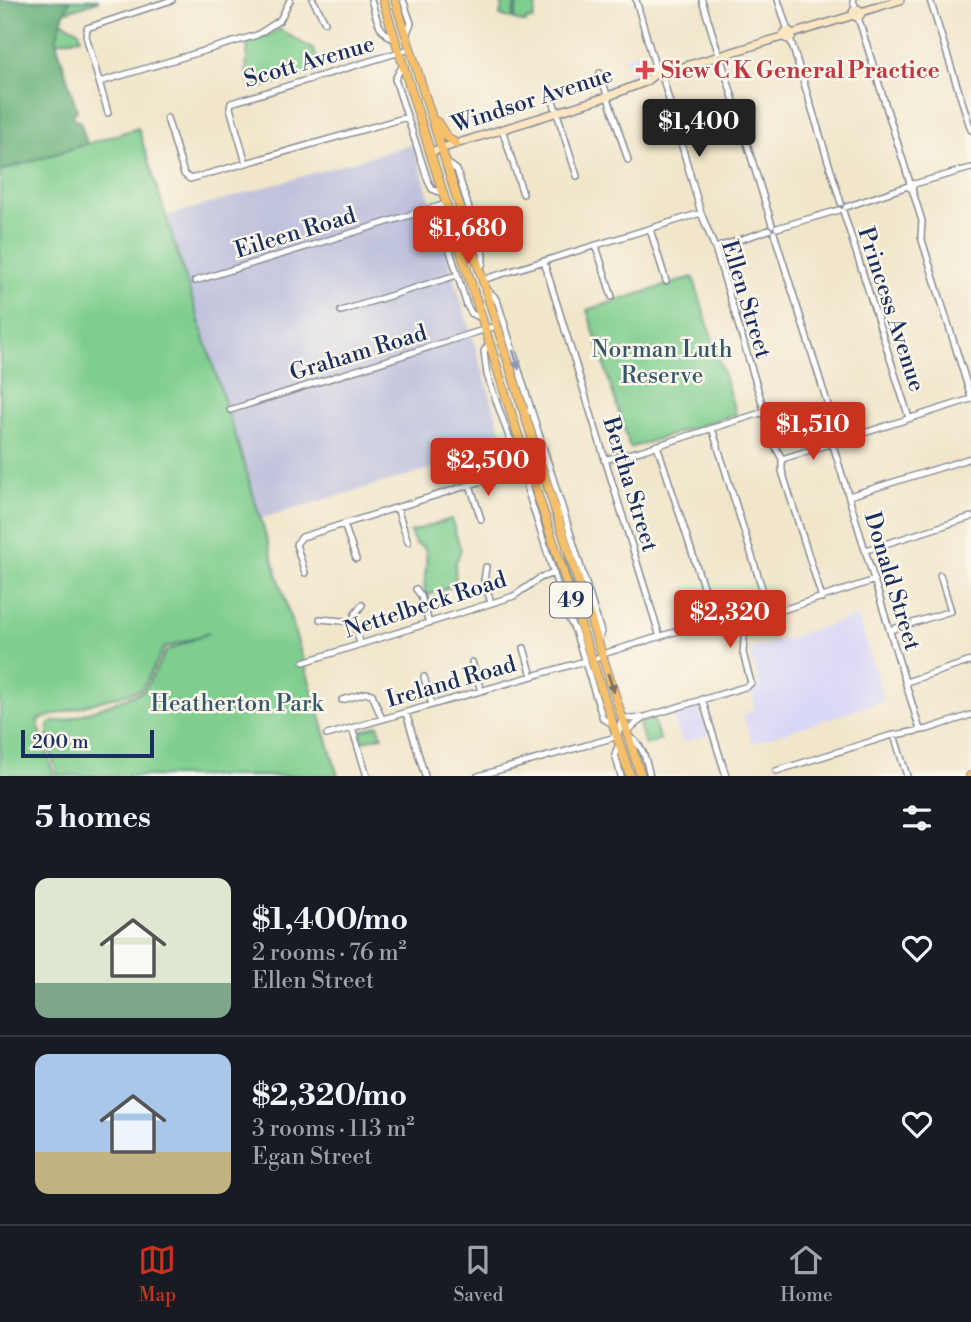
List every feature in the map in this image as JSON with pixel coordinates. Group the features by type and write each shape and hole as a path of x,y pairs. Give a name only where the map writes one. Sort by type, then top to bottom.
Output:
{"main road":[{"name":"49","path":"383,0 479,317 490,344 588,661 630,776"},
{"name":"49","path":"395,0 408,31 410,49 481,267 482,280 496,326 528,412 530,431 641,776"},
{"path":"429,107 443,132 456,144"},
{"path":"518,435 530,431"}],"street":[{"path":"108,113 86,36 87,27 172,0"},
{"path":"100,82 257,35 280,20 290,0"},
{"path":"313,0 326,22"},
{"path":"371,0 380,28 384,34 395,40"},
{"path":"403,0 408,31"},
{"name":"Ellen Street","path":"636,0 701,213 715,247 764,412 782,459 782,471 822,598"},
{"path":"702,0 839,440"},
{"name":"Princess Avenue","path":"778,0 909,418"},
{"path":"782,459 971,398 921,237 922,221 853,0"},
{"name":"Windsor Avenue","path":"430,152 606,97 659,75 900,0"},
{"path":"930,0 971,130"},
{"name":"Scott Avenue","path":"231,104 235,100 410,49"},
{"path":"403,65 395,79 428,181 432,189 442,193"},
{"path":"600,73 628,160"},
{"path":"548,88 577,176"},
{"name":"Scott Avenue","path":"221,102 231,104"},
{"name":"Scott Avenue","path":"231,104 246,163"},
{"path":"167,118 187,177 196,178 407,117"},
{"path":"416,143 422,125"},
{"path":"502,129 523,194"},
{"path":"715,247 971,168"},
{"name":"Eileen Road","path":"195,281 446,204"},
{"path":"482,280 701,213"},
{"path":"449,214 444,231 467,306 479,317"},
{"path":"650,229 666,281"},
{"path":"596,246 612,297"},
{"name":"Bertha Street","path":"544,262 660,637"},
{"path":"341,311 457,275"},
{"path":"485,289 498,303 528,412 565,516 601,634 598,644"},
{"name":"Graham Road","path":"230,410 496,326"},
{"path":"490,344 484,351 487,374 509,437 522,447"},
{"path":"604,460 764,412"},
{"path":"712,428 770,614"},
{"name":"Donald Street","path":"832,442 920,730"},
{"path":"657,445 714,620"},
{"path":"849,496 971,458"},
{"path":"305,573 296,546 298,540 470,485 530,471 540,463"},
{"path":"530,471 528,492 554,573 588,661"},
{"path":"470,485 481,520"},
{"path":"554,507 565,516"},
{"path":"397,508 408,542"},
{"path":"866,550 971,517"},
{"path":"344,524 355,559"},
{"path":"548,554 552,540"},
{"path":"486,566 484,580 491,603"},
{"name":"Nettelbeck Road","path":"304,662 517,594 540,578 554,573"},
{"path":"890,630 951,611 940,576"},
{"name":"Ireland Road","path":"327,735 588,661 714,620 770,614 875,580"},
{"path":"416,589 421,596 429,623"},
{"path":"360,644 354,622 362,605"},
{"path":"478,776 616,735 620,730 622,717 645,717 751,683 743,653 746,615"},
{"path":"320,619 354,622"},
{"path":"524,648 532,676"},
{"path":"906,682 971,661"},
{"path":"472,662 481,691"},
{"path":"424,677 432,705"},
{"path":"342,700 366,693 373,694 382,719"},
{"path":"702,699 726,776"},
{"path":"406,713 425,776"},
{"path":"776,771 971,715"},
{"path":"645,717 628,734 641,748 650,776"},
{"path":"352,728 367,776"},
{"path":"894,735 907,776"},
{"path":"620,744 615,754 621,776"}],"shaded area":[{"path":"644,51 651,72 631,79 624,58"},
{"path":"413,144 506,447 259,519 167,216"},
{"path":"858,616 884,701 752,743 743,715 754,710 753,689 760,686 749,650"},
{"path":"699,708 708,735 682,743 673,715"}],"green space":[{"path":"0,0 98,1 52,16 79,31 81,38 0,50"},
{"path":"0,0 70,0 56,41 77,110 73,115 74,120 80,121 87,144 0,171 0,27 3,22 0,19"},
{"path":"503,0 516,0 512,19 500,16"},
{"path":"518,0 531,1 530,5 536,6 533,20 527,19 526,23 514,20"},
{"path":"279,29 314,50 320,70 252,90 246,71 248,42"},
{"name":"Heatherton Park","path":"138,128 242,457 338,776 58,776 47,740 49,725 144,691 166,651 209,633 164,648 142,689 37,720 54,776 0,776 0,171"},
{"name":"Norman Luth Reserve","path":"693,277 736,414 630,448 587,310"},
{"path":"548,516 553,517 575,586 571,587"},
{"path":"451,519 461,550 455,564 456,585 426,596 425,548 415,543 410,532"},
{"path":"653,719 660,740 645,745 639,724"},
{"path":"378,725 382,736 362,742 361,731"}],"place":[{"name":"Siew C K General Practice","path":"645,70"}]}
